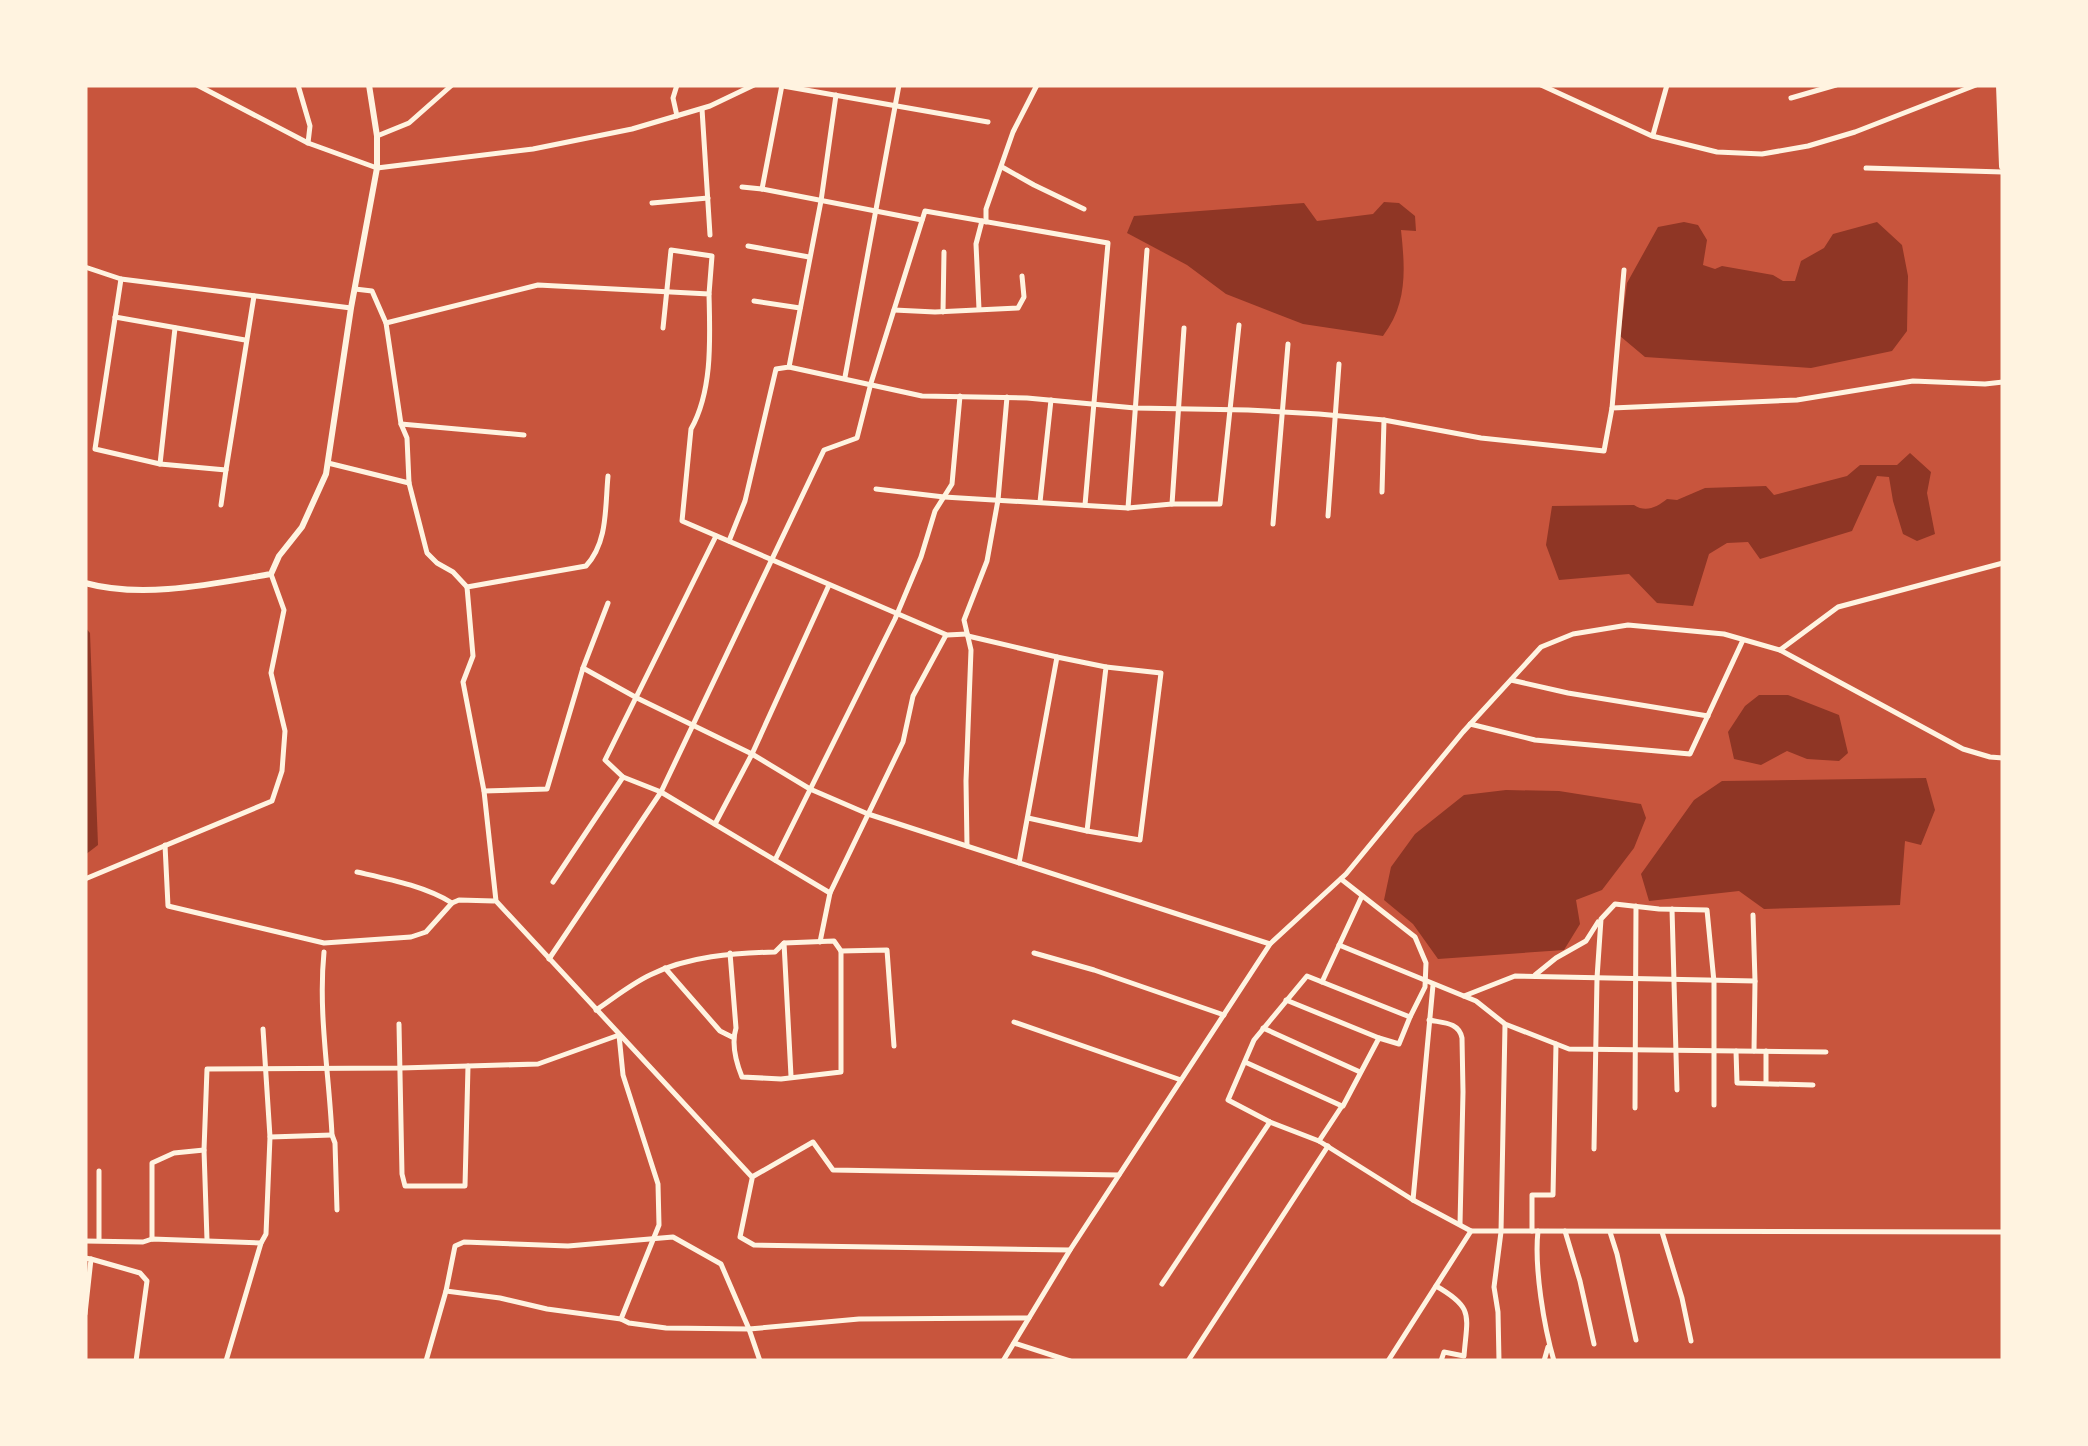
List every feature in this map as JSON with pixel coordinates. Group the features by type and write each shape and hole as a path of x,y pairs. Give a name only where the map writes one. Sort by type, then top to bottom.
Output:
{"main road":[{"path":"2000,85 2003,169"}],"street":[{"path":"197,85 308,143 377,168 533,149 632,129 702,109 754,85"},
{"path":"298,85 310,126 308,143"},
{"path":"270,574 302,526 326,474 377,168 377,136 369,85"},
{"path":"377,136 410,122 452,85"},
{"path":"677,85 677,116"},
{"path":"844,378 899,85"},
{"path":"979,309 976,244 1013,132 1037,85"},
{"path":"1541,85 1652,136 1717,152 1762,154 1855,132 1976,85"},
{"path":"1652,136 1667,85"},
{"path":"1791,98 1836,85"},
{"path":"762,189 783,86 988,122"},
{"path":"788,367 821,201 836,96"},
{"path":"702,109 710,235"},
{"path":"1002,167 1084,209"},
{"path":"1866,168 2003,169"},
{"path":"742,187 922,220"},
{"path":"652,203 708,198"},
{"path":"549,958 661,792 824,450 858,438 925,211 1108,244 1085,505"},
{"path":"748,246 810,257"},
{"path":"663,328 672,250 712,256 710,356 698,417 691,429 682,521 947,634 968,635 1106,667 1161,673 1140,840 1028,818"},
{"path":"1128,508 1147,250"},
{"path":"943,312 944,252"},
{"path":"85,267 121,279 351,308"},
{"path":"729,542 745,501 776,370 788,367 922,396 1336,416 1384,420 1481,438 1604,451 1612,408 1624,270"},
{"path":"894,310 1018,308 1024,297 1022,276"},
{"path":"121,279 96,449 160,464 226,470"},
{"path":"386,323 538,285 709,294"},
{"path":"354,289 372,291 386,323 406,438 409,483 428,552 467,587 473,656 464,682 484,790 496,902 752,1178"},
{"path":"222,504 254,296"},
{"path":"754,301 800,308"},
{"path":"115,317 247,340"},
{"path":"876,489 1128,508 1220,504 1238,324"},
{"path":"160,464 175,328"},
{"path":"1172,504 1184,328"},
{"path":"1273,524 1288,344"},
{"path":"1328,516 1340,364"},
{"path":"1612,408 1798,400 1913,382 2003,382"},
{"path":"774,860 897,614 935,511 952,484 960,396"},
{"path":"967,846 971,650 964,620 986,562 998,500 1007,398"},
{"path":"1040,502 1051,400"},
{"path":"1382,492 1384,420"},
{"path":"402,424 524,434"},
{"path":"328,463 409,483"},
{"path":"467,587 586,566 596,555 603,536 608,476"},
{"path":"716,536 606,760 623,777 661,792 830,894"},
{"path":"1780,650 1838,606 2003,563"},
{"path":"85,583 104,588 183,588 270,574"},
{"path":"85,879 272,801 282,771 286,731 271,673 284,610 270,574"},
{"path":"715,824 752,754 829,585"},
{"path":"484,790 547,789 583,668 608,603"},
{"path":"1003,1361 1070,1250 1270,944 1341,879 1470,724 1541,648 1574,634 1628,625 1724,634 1780,650 1964,749 2003,758"},
{"path":"820,942 830,894 903,742 914,696 947,634"},
{"path":"1470,724 1535,740 1690,754 1743,640"},
{"path":"1020,863 1057,657"},
{"path":"1087,831 1106,667"},
{"path":"583,668 752,754 810,789 868,814 1270,944"},
{"path":"1511,680 1708,716"},
{"path":"553,882 623,777"},
{"path":"164,845 168,906 324,943 411,937 426,932 458,900 496,902"},
{"path":"357,872 442,896 452,903"},
{"path":"1341,879 1415,937 1426,963 1430,1020 1413,1200"},
{"path":"1322,982 1362,896"},
{"path":"1532,976 1586,941 1616,904 1707,910 1714,982 1714,1105"},
{"path":"1635,1108 1636,906"},
{"path":"1672,909 1677,1090"},
{"path":"1753,915 1754,1051"},
{"path":"1594,1149 1600,919"},
{"path":"596,1010 646,976 665,968 730,954 775,952 784,943 834,941 841,951 842,1072 780,1079 742,1077 733,1037 736,1028 730,954"},
{"path":"784,943 791,1076"},
{"path":"1339,945 1476,1001 1505,1024 1569,1049 1826,1052"},
{"path":"841,951 887,950 894,1046"},
{"path":"324,952 324,1051 337,1210"},
{"path":"1034,953 1224,1015"},
{"path":"665,968 720,1031 733,1037"},
{"path":"1410,1018 1307,976 1254,1040 1228,1100 1319,1141 1471,1231 2003,1232"},
{"path":"1464,996 1515,976 1755,981"},
{"path":"1286,1000 1399,1044 1429,984"},
{"path":"1430,1020 1456,1025 1462,1038 1460,1225"},
{"path":"1014,1022 1182,1080"},
{"path":"399,1024 405,1186 465,1186 468,1066"},
{"path":"1500,1361 1494,1287 1500,1232 1505,1024"},
{"path":"1264,1028 1360,1072"},
{"path":"226,1361 266,1234 270,1136 263,1029"},
{"path":"207,1240 207,1069 538,1064 619,1034"},
{"path":"619,1034 623,1075 658,1184 659,1225 621,1318"},
{"path":"1319,1141 1378,1038"},
{"path":"1554,1361 1536,1250 1532,1195 1554,1195 1556,1044"},
{"path":"1736,1050 1737,1083 1814,1085"},
{"path":"1766,1051 1766,1084"},
{"path":"1244,1062 1342,1106"},
{"path":"1162,1284 1270,1122"},
{"path":"270,1136 332,1134"},
{"path":"1070,1250 754,1245 740,1237 752,1178 812,1142 833,1170 1120,1175"},
{"path":"1188,1361 1328,1146"},
{"path":"152,1239 152,1162 174,1153 204,1150"},
{"path":"98,1172 99,1240"},
{"path":"1388,1361 1471,1231"},
{"path":"1564,1231 1594,1344"},
{"path":"1610,1232 1636,1340"},
{"path":"1662,1232 1690,1341"},
{"path":"426,1361 455,1246 464,1242 568,1246 673,1237 721,1264 760,1361"},
{"path":"85,1241 261,1242"},
{"path":"85,1314 88,1258 140,1273 147,1282 136,1361"},
{"path":"1436,1286 1453,1296 1466,1313 1464,1356 1444,1352 1441,1361"},
{"path":"446,1291 666,1328 749,1328 859,1319 1029,1318"},
{"path":"1014,1344 1070,1361"},
{"path":"1544,1361 1549,1344"}],"shaded area":[{"path":"1384,202 1399,203 1415,216 1416,231 1401,230 1401,298 1383,336 1303,324 1226,294 1187,265 1127,233 1134,216 1304,203 1317,221 1373,214"},
{"path":"1684,222 1698,225 1707,240 1703,265 1795,281 1801,261 1824,248 1833,234 1877,222 1902,245 1908,276 1907,331 1892,351 1811,368 1645,357 1620,336 1627,283 1658,227"},
{"path":"1910,453 1931,472 1927,493 1935,534 1917,541 1903,534 1889,477 1877,476 1852,531 1760,559 1748,542 1727,543 1709,554 1693,606 1657,603 1629,574 1559,580 1546,545 1552,506 1634,505 1647,509 1705,488 1766,486 1774,495 1847,476 1860,465 1897,465"},
{"path":"85,627 90,633 98,845 85,855"},
{"path":"1759,695 1788,695 1839,715 1848,753 1839,761 1807,759 1787,751 1761,765 1734,759 1728,732 1745,706"},
{"path":"1926,778 1935,810 1921,845 1905,841 1900,905 1764,909 1739,891 1649,901 1641,874 1694,800 1722,781"},
{"path":"1506,790 1559,791 1641,804 1646,818 1634,848 1602,890 1576,900 1580,924 1564,950 1438,959 1413,924 1384,900 1391,867 1415,834 1464,795"}]}
